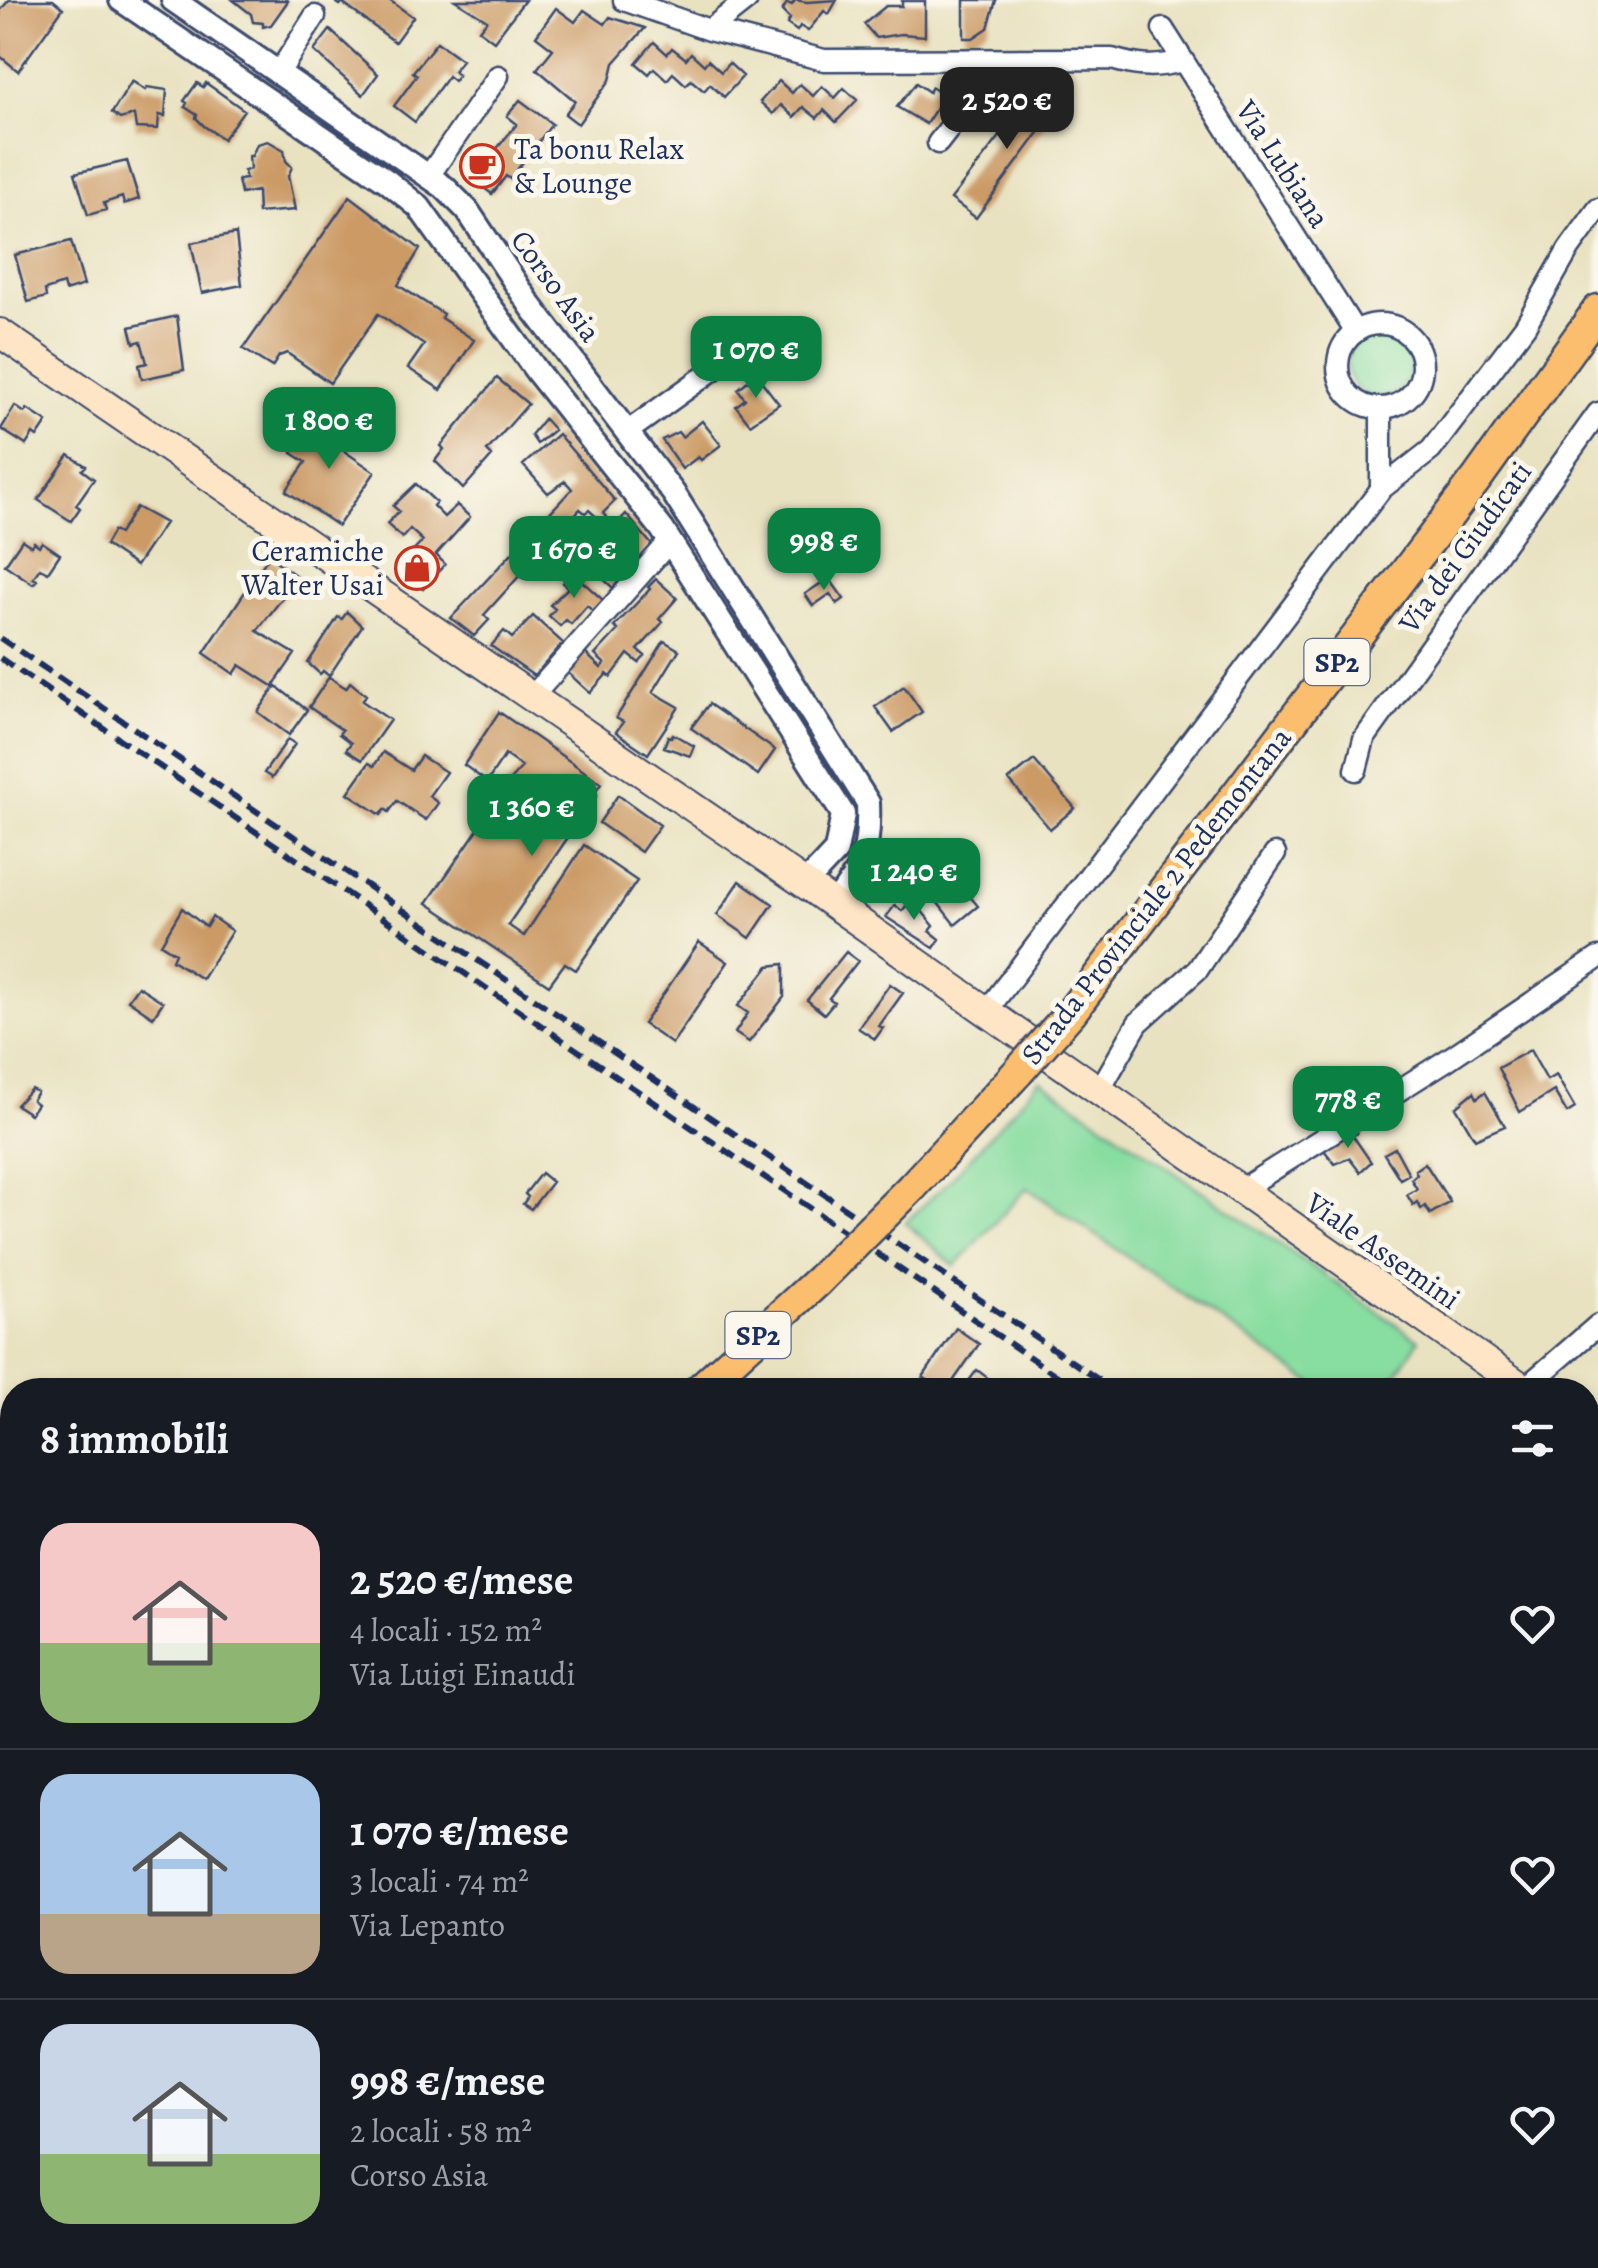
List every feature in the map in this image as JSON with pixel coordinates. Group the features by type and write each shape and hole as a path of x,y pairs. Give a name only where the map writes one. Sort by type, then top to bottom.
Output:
{"main road":[{"name":"Strada Provinciale 2 Pedemontana","path":"712,1378 818,1281 912,1187 1072,1010 1478,478 1598,310"},
{"name":"Viale Assemini","path":"0,333 805,884 1508,1378"}],"street":[{"path":"122,0 388,181 419,208 670,541 843,814 836,851 805,884"},
{"name":"Corso Asia","path":"173,0 444,187 466,210 532,306 674,494 868,804 870,842 853,880 834,905"},
{"path":"624,0 709,30 824,60 1112,59 1158,68 1182,62"},
{"path":"709,30 747,0"},
{"path":"278,74 315,16"},
{"name":"Via Lubiana","path":"1163,29 1356,331"},
{"path":"938,142 1002,60"},
{"path":"428,177 498,76"},
{"path":"986,1012 1381,488 1431,450 1525,326 1569,249 1598,209"},
{"path":"503,324 532,306"},
{"path":"1382,324 1396,327 1418,346 1422,374 1407,398 1380,408 1355,400 1339,379 1340,352 1356,331 1382,324"},
{"path":"627,432 760,336"},
{"path":"1380,408 1381,488"},
{"name":"Via dei Giudicati","path":"1356,770 1364,740 1598,412"},
{"path":"531,698 670,541"},
{"path":"1099,1091 1138,1022 1198,969 1275,854"},
{"path":"1239,1191 1447,1060 1598,958"},
{"path":"1538,1378 1598,1325"}],"green space":[{"path":"1379,333 1402,342 1411,365 1402,388 1379,397 1356,388 1347,365 1356,342"},
{"path":"1040,1080 1419,1340 1394,1378 1304,1378 1027,1188 955,1266 905,1223 951,1179"}],"building":[{"path":"9,0 53,0 63,8 18,71 0,56 0,11"},
{"path":"233,0 288,1 271,25 263,27"},
{"path":"333,0 389,0 413,17 395,42"},
{"path":"455,0 525,0 494,41 479,30 487,20"},
{"path":"795,0 837,0 829,14 824,11 808,31 800,26 797,31 787,24 790,19 782,11"},
{"path":"964,0 996,0 988,28 973,38 964,38"},
{"path":"902,1 925,1 925,36 876,38 864,24 886,6 902,6"},
{"path":"556,8 575,22 584,10 605,24 610,17 645,28 614,63 610,80 578,124 565,114 575,101 537,69 553,49 536,36"},
{"path":"330,30 378,74 363,95 314,51"},
{"path":"437,42 462,60 453,71 458,75 454,81 448,76 415,122 394,106 417,75 413,72"},
{"path":"654,42 667,54 672,48 686,59 691,53 704,65 708,60 721,72 729,63 743,76 724,97 710,84 704,91 691,80 686,85 673,73 667,80 654,68 649,74 636,63"},
{"path":"132,81 145,90 167,90 165,116 159,115 158,129 136,128 134,115 120,119 112,113"},
{"path":"779,81 792,93 800,84 813,96 822,86 835,98 844,88 857,100 836,122 824,110 817,118 803,107 794,117 781,105 773,114 760,102"},
{"path":"197,83 203,87 206,83 244,110 223,139 185,107 184,101"},
{"path":"916,83 929,92 932,87 944,96 926,124 897,107"},
{"path":"1041,84 1063,100 976,218 951,199"},
{"path":"520,100 552,124 510,179 506,176 492,194 472,179 517,124 507,116"},
{"path":"268,141 284,150 292,167 288,176 295,210 258,213 257,191 241,194 238,180 246,179 244,171 250,169 249,156 257,144"},
{"path":"127,161 139,199 124,204 122,197 104,203 106,210 88,215 75,173"},
{"path":"350,196 420,249 398,285 474,340 441,390 408,368 424,345 378,314 330,383 287,353 279,356 272,367 243,349"},
{"path":"236,234 242,285 202,293 191,243"},
{"path":"71,241 84,285 65,291 63,284 45,290 46,297 28,302 15,255"},
{"path":"177,316 184,370 142,379 139,365 147,363 141,341 134,343 130,327"},
{"path":"497,378 528,404 487,451 492,456 463,489 435,461 444,449 441,446"},
{"path":"759,378 779,404 750,424 736,406 745,399 738,389"},
{"path":"15,406 47,422 26,445 1,429"},
{"path":"339,414 357,425 341,449 375,472 338,526 286,491 306,462 292,453 309,428 323,437"},
{"path":"544,419 554,430 537,444 531,435"},
{"path":"702,421 721,445 682,469 662,440 678,432 682,437"},
{"path":"558,434 615,501 603,513 606,517 602,522 589,510 585,513 580,509 484,615 489,620 474,636 451,618 572,489 565,481 548,493 523,465"},
{"path":"69,455 86,466 82,470 94,479 76,505 80,508 71,521 38,500"},
{"path":"416,484 436,502 433,506 444,517 457,505 470,517 436,555 445,564 423,589 396,569 423,541 410,529 402,538 387,524 399,511 393,506"},
{"path":"136,507 165,523 136,566 105,545 113,531 119,534"},
{"path":"626,514 652,545 613,588 583,560"},
{"path":"22,540 31,546 42,542 60,554 48,572 40,568 33,584 5,565"},
{"path":"269,556 295,575 257,631 295,654 273,686 240,665 234,674 204,653"},
{"path":"572,572 603,600 593,611 587,606 571,624 566,620 560,626 549,616 555,609 550,605 568,588 563,583"},
{"path":"829,578 844,599 837,604 830,594 813,606 805,594"},
{"path":"656,579 677,598 659,619 663,622 638,650 645,656 639,663 628,654 611,677 607,674 590,693 566,671 584,652 601,668 605,664 595,655"},
{"path":"347,612 362,626 329,676 323,671 320,674 308,663 338,617 342,619"},
{"path":"533,616 563,643 534,676 491,646 504,631 512,638"},
{"path":"664,641 679,650 653,692 679,707 648,754 616,732 623,722 616,718"},
{"path":"329,677 346,688 350,682 366,695 362,701 390,720 362,760 346,750 351,743 339,734 342,730 309,707"},
{"path":"276,686 307,710 289,735 258,712"},
{"path":"904,686 922,712 893,732 875,707"},
{"path":"709,704 775,750 758,775 691,728"},
{"path":"499,712 601,783 594,793 597,795 508,925 524,936 584,845 637,881 576,970 565,963 549,985 427,903 503,793 500,791 522,767 505,755 487,782 464,765"},
{"path":"673,734 694,746 690,756 664,747"},
{"path":"288,739 295,744 272,778 264,773"},
{"path":"383,752 411,770 421,756 446,772 429,796 438,803 426,820 397,801 389,812 385,809 381,815 348,793 369,763 374,766"},
{"path":"1034,760 1075,808 1050,829 1009,780"},
{"path":"618,795 660,825 641,852 599,823"},
{"path":"956,880 978,906 955,925 934,898"},
{"path":"740,881 773,904 750,938 717,915"},
{"path":"912,899 934,926 930,931 940,939 934,948 886,917 895,905 902,911"},
{"path":"182,908 206,927 212,917 232,931 202,979 172,960 175,953 161,944"},
{"path":"699,942 728,962 672,1044 643,1024"},
{"path":"846,952 858,961 829,998 834,1002 824,1014 807,1000"},
{"path":"784,964 784,997 749,1042 735,1033 748,1013 738,1006 769,966"},
{"path":"890,984 903,993 879,1026 883,1028 875,1039 858,1028"},
{"path":"138,986 163,1002 153,1017 128,1000"},
{"path":"1530,1050 1547,1080 1556,1075 1575,1108 1567,1113 1554,1091 1520,1112 1498,1068"},
{"path":"31,1089 37,1092 32,1100 37,1104 30,1114 16,1105"},
{"path":"1474,1092 1477,1098 1485,1092 1505,1126 1475,1139 1456,1107"},
{"path":"1354,1128 1357,1133 1353,1136 1371,1162 1360,1172 1349,1158 1335,1164 1324,1150"},
{"path":"1395,1148 1409,1174 1400,1179 1384,1154"},
{"path":"1425,1163 1450,1202 1430,1214 1425,1206 1421,1209 1417,1202 1413,1205 1407,1195 1417,1189 1411,1179"},
{"path":"541,1173 552,1182 531,1209 523,1204 528,1197 525,1194"},
{"path":"956,1328 979,1344 955,1378 923,1377"},
{"path":"977,1370 988,1378 971,1378"}],"railway":[{"path":"0,638 1096,1378"},
{"path":"0,658 1060,1378"}],"place":[{"name":"Ta bonu Relax & Lounge","path":"482,166"},
{"name":"Ceramiche Walter Usai","path":"417,568"}]}
